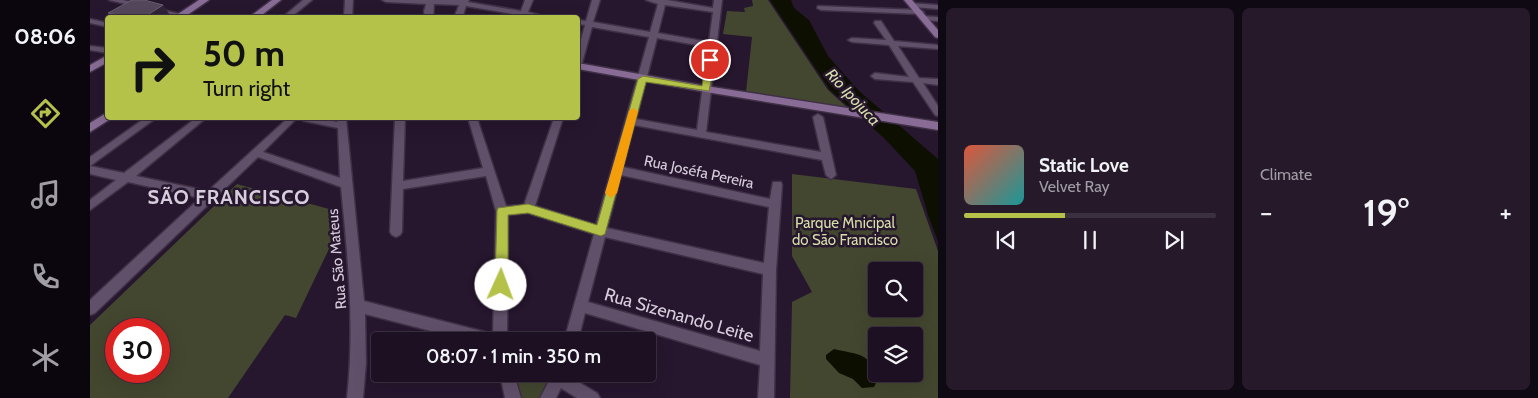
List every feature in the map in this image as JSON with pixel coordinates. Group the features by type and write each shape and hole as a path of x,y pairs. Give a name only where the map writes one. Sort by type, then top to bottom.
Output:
{"street":[{"path":"112,0 174,15"},
{"path":"185,15 205,0"},
{"path":"256,15 277,0"},
{"path":"289,15 308,0"},
{"path":"348,15 349,0"},
{"path":"386,0 464,2 518,15"},
{"path":"496,9 499,0"},
{"path":"522,15 529,0"},
{"path":"580,58 596,0"},
{"path":"650,0 718,11"},
{"path":"701,134 718,0"},
{"path":"427,1 429,15"},
{"path":"574,332 663,1"},
{"path":"459,15 464,2"},
{"path":"910,3 938,7"},
{"path":"910,3 938,35"},
{"path":"821,8 922,15 938,19"},
{"path":"90,21 105,24"},
{"path":"580,22 712,45"},
{"path":"878,23 938,113"},
{"path":"852,40 938,47"},
{"path":"90,48 105,50"},
{"path":"90,69 105,60"},
{"path":"580,65 706,90 938,126"},
{"path":"875,76 938,82"},
{"path":"90,128 105,117"},
{"path":"818,117 831,175"},
{"path":"90,162 147,120"},
{"path":"90,206 199,120"},
{"path":"90,309 291,120"},
{"path":"323,120 342,122"},
{"path":"396,232 400,120"},
{"path":"474,120 502,211 500,332"},
{"path":"528,209 558,120"},
{"path":"630,121 827,157"},
{"name":"Rua São Mateus","path":"342,122 358,306 359,363 355,398"},
{"path":"256,153 347,186"},
{"path":"90,170 209,196"},
{"name":"Rua Joséfa Pereira","path":"618,170 774,204"},
{"path":"397,186 490,171"},
{"path":"766,398 770,270 777,185"},
{"path":"502,211 528,209 601,231 770,270"},
{"path":"358,306 460,332"},
{"name":"Rua Sizenando Leite","path":"581,306 767,360"},
{"path":"509,382 513,398"},
{"path":"548,398 555,382"},
{"path":"567,382 592,398"}],"green space":[{"path":"752,0 768,0 828,90 850,110 746,92 752,37 723,34 727,11 745,12 744,8 753,6"},
{"name":"Parque Mnicipal do São Francisco","path":"792,174 916,189 938,251 938,398 790,398 792,302 812,292 792,256"},
{"path":"237,184 340,212 339,228 296,318 285,315 228,398 90,398 90,325"},
{"path":"511,382 546,382 551,385 543,398 515,398"}],"water":[{"name":"Rio Ipojuca","path":"770,0 791,0 794,8 809,20 828,56 859,91 938,159 938,241 915,171 884,138 830,90"},
{"path":"834,349 860,355 866,359 868,361 868,382 876,382 874,387 862,388 853,379 839,373 826,359 826,355"}],"building":[{"path":"132,0 144,0 163,5 148,15 108,13"}],"slow traffic":[{"path":"611,193 633,111"}],"district":[{"name":"SÃO FRANCISCO","path":"229,197"}],"route":[{"path":"501,285 502,211 528,209 601,231 643,79 706,90 710,60"}]}
